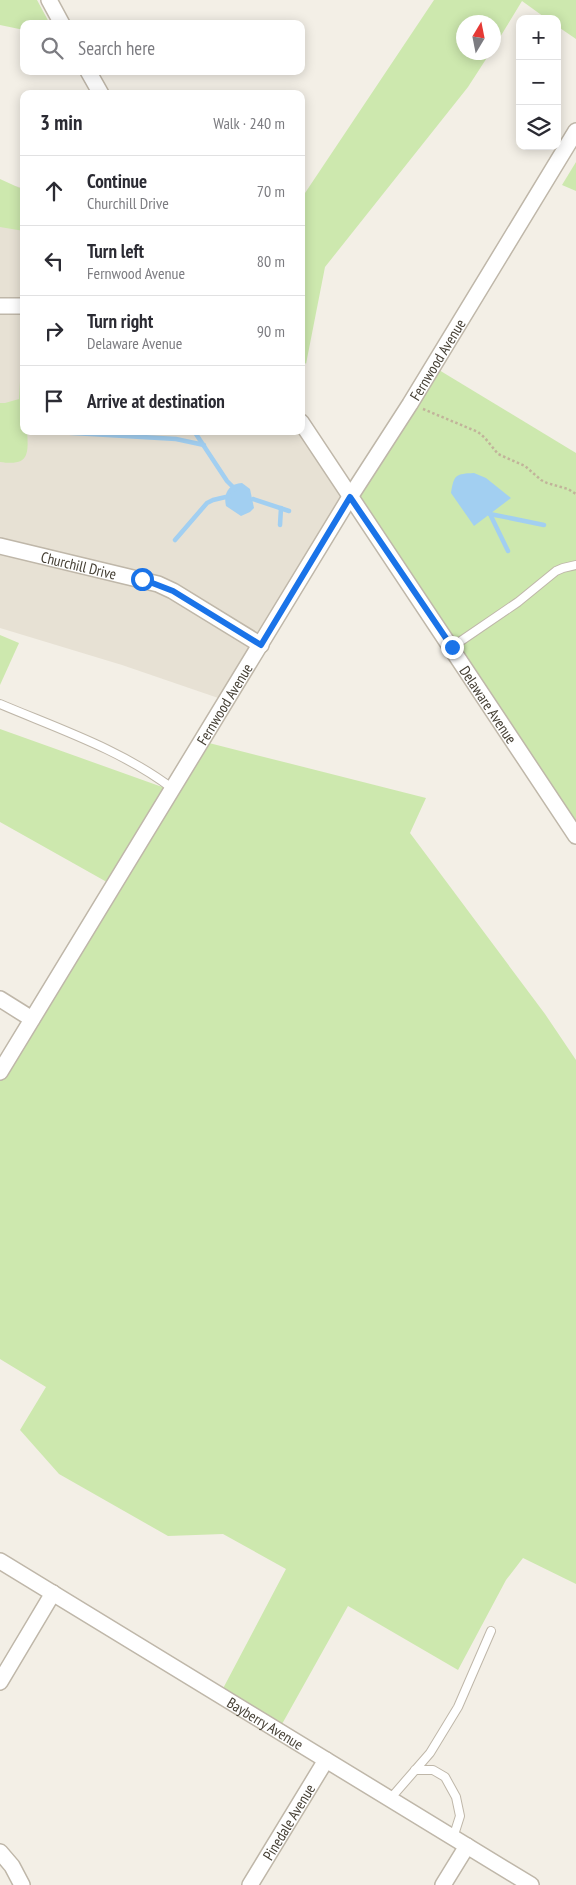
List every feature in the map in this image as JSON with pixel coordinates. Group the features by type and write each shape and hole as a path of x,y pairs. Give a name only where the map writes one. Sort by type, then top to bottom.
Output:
{"street":[{"path":"49,0 60,20"},
{"path":"90,75 98,90"},
{"name":"Fernwood Avenue","path":"0,1072 576,130"},
{"path":"0,306 20,306"},
{"name":"Delaware Avenue","path":"305,428 576,836"},
{"name":"Churchill Drive","path":"0,546 158,584 173,591 261,645"},
{"path":"0,999 32,1019"},
{"name":"Bayberry Avenue","path":"0,1561 531,1885"},
{"path":"0,1682 53,1593"},
{"name":"Pinedale Avenue","path":"250,1885 326,1760"},
{"path":"443,1885 467,1846"},
{"path":"0,1852 12,1866 22,1885"}],"lane":[{"path":"452,647 518,602 556,571 576,565"},
{"path":"0,704 127,759 158,777 173,789"},
{"path":"390,1799 430,1752 458,1707 491,1630"},
{"path":"416,1770 433,1770 445,1777 456,1797 460,1816 454,1838"}],"path":[{"path":"410,404 478,432 486,438 498,454 525,466 547,484 568,488 576,494"}],"shaded area":[{"path":"0,183 20,187 20,435 304,435 350,497 227,701 122,665 0,628"}],"green space":[{"path":"0,0 37,0 48,20 20,20 20,29 0,25"},
{"path":"434,0 576,0 576,39 561,29 561,15 541,15 522,1 501,36 501,15 456,15 456,60 485,60 468,87 325,267 306,364 305,193"},
{"path":"576,162 576,191 562,185"},
{"path":"0,179 20,188 20,230 0,227"},
{"path":"434,367 576,453 576,837 350,497"},
{"path":"20,381 20,435 27,435 27,453 21,461 0,462 0,403 19,399"},
{"path":"0,635 19,643 0,685"},
{"path":"0,729 179,793 209,743 426,798 410,833 545,1014 576,1060 576,1584 523,1558 506,1580 458,1670 348,1606 277,1733 218,1698 286,1569 223,1534 168,1536 59,1474 20,1430 46,1387 0,1359 0,1081 121,890 0,822"}],"water":[{"path":"474,473 486,478 511,498 474,526 451,493 453,482 457,476"},
{"path":"242,483 250,489 254,508 241,516 226,506 225,497 230,487"}],"waterway":[{"path":"107,435 176,439 204,445"},
{"path":"197,435 227,481 235,489"},
{"path":"175,540 207,503 230,496"},
{"path":"253,499 289,511"},
{"path":"280,525 281,508"},
{"path":"490,514 544,525"},
{"path":"490,514 508,551"}],"route":[{"path":"142,579 173,591 261,645 350,497 452,647"}]}
